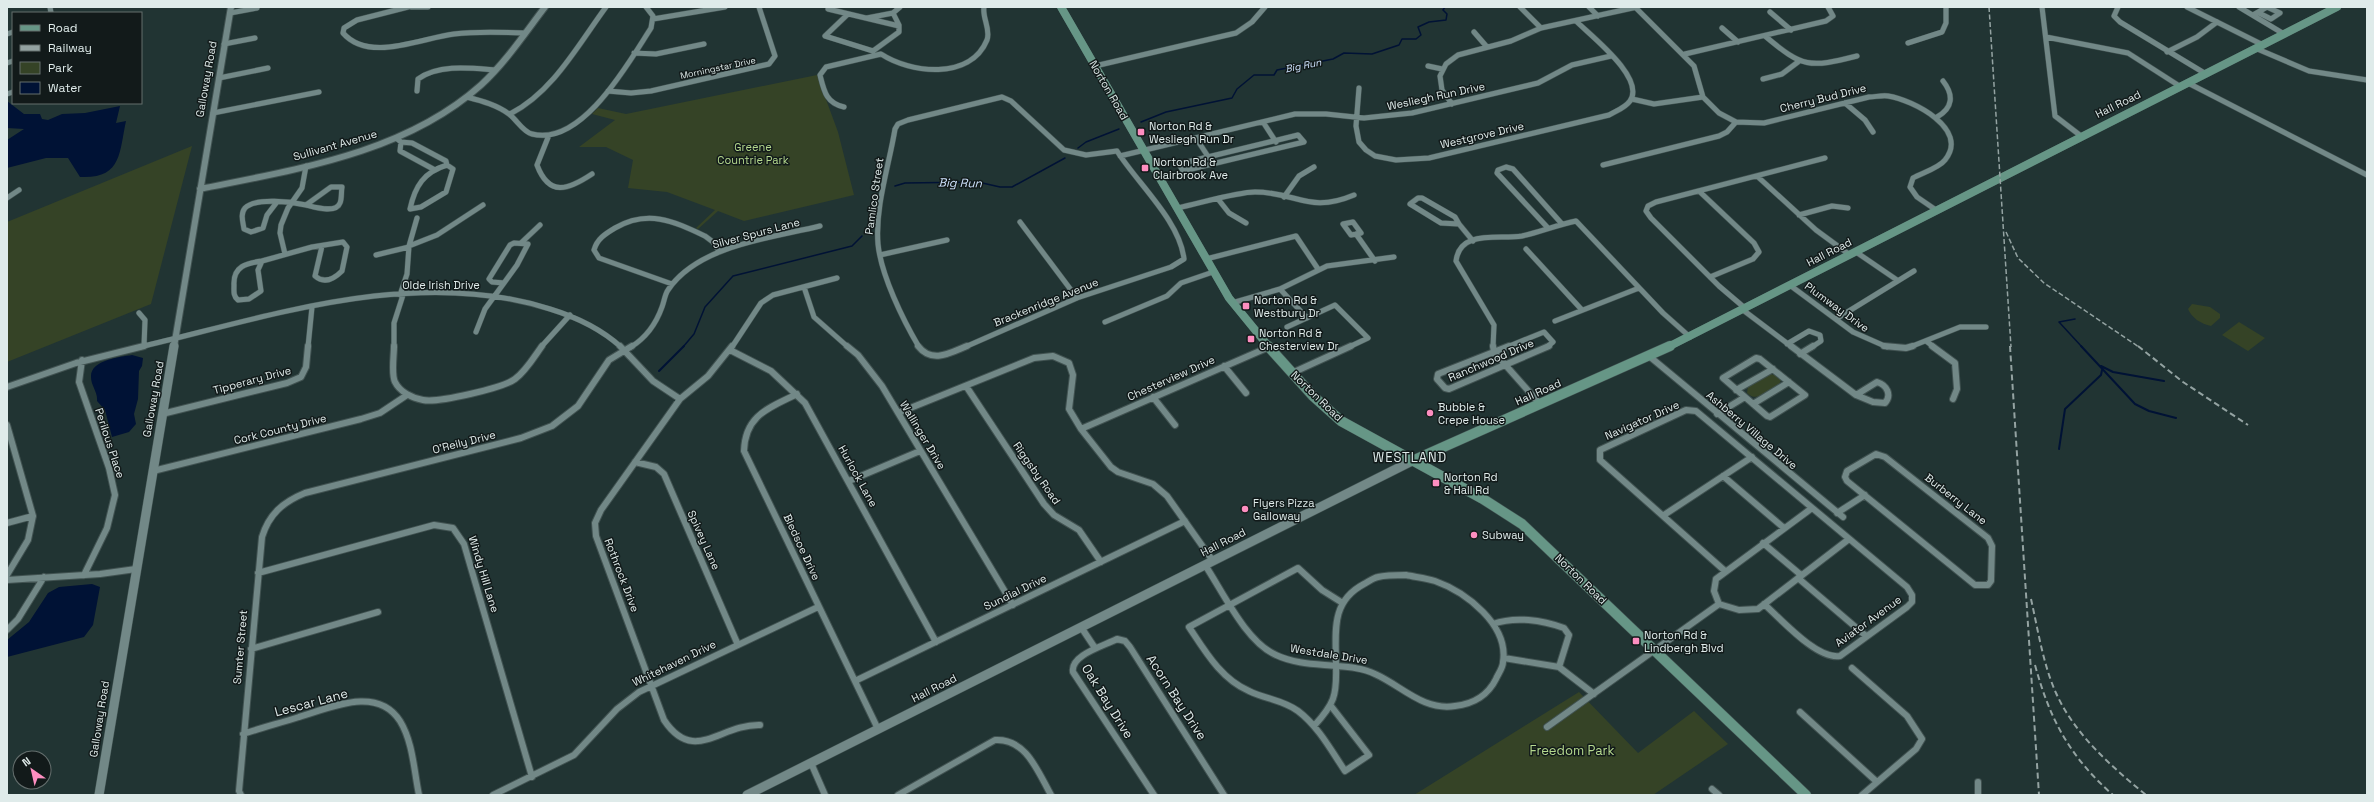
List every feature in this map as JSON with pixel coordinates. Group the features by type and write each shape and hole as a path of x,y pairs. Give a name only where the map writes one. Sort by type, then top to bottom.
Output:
{"main road":[{"name":"Norton Road","path":"1061,7 1232,303 1292,373 1339,420 1483,499 1522,524 1806,795"},
{"name":"Hall Road","path":"1412,461 1690,338 1936,210 2337,7"}],"street":[{"path":"408,7 395,13 350,23 342,29 344,37 353,44 368,47 454,34 524,33"},
{"path":"411,7 428,7"},
{"name":"Sullivant Avenue","path":"200,189 306,166 346,156 398,140 468,97 495,70 545,7"},
{"path":"510,114 526,106 545,90 606,7"},
{"path":"468,97 493,105 510,114 528,132 549,135 561,132 574,124 608,91 634,53 651,28 653,20 652,13 646,7"},
{"path":"653,20 725,7"},
{"name":"Morningstar Drive","path":"608,91 631,93 651,90 769,64 774,60 774,56 759,7"},
{"path":"846,7 848,14"},
{"path":"864,19 893,13 900,7"},
{"path":"844,107 834,106 828,101 820,76 826,67 881,54 895,65 914,69 934,70 959,64 978,52 986,42 988,25 983,12 984,7"},
{"path":"1095,66 1236,32 1252,22 1265,7"},
{"path":"1520,7 1540,28"},
{"path":"1589,7 1598,16"},
{"path":"1452,104 1440,83 1442,69 1451,58 1511,41 1540,28 1636,7 1684,54 1694,66 1703,97 1654,104 1632,99 1634,85 1631,78 1576,21"},
{"path":"1684,54 1791,30 1831,19 1832,13 1828,7"},
{"path":"1908,43 1942,32 1946,23 1946,7"},
{"path":"2042,7 2055,116 2063,124 2081,136"},
{"path":"2118,7 2114,14 2115,18 2167,52 2206,74"},
{"path":"2187,7 2263,45"},
{"path":"2239,7 2284,34"},
{"path":"230,10 256,8"},
{"path":"828,9 864,19 899,26"},
{"name":"Galloway Road","path":"99,795 230,10"},
{"path":"1770,12 1791,30"},
{"path":"848,14 826,33 826,38 876,51 899,32 899,26 893,13"},
{"path":"2253,15 2259,13"},
{"path":"2167,52 2197,37 2217,22"},
{"path":"1722,28 1738,42"},
{"path":"1474,32 1487,47"},
{"path":"1765,36 1798,62 1821,65 1857,56"},
{"path":"2046,37 2128,53 2184,85 2367,175"},
{"path":"224,44 255,38"},
{"path":"634,53 656,54 704,44"},
{"path":"2255,48 2289,65 2314,74 2367,80"},
{"name":"Wesliegh Run Drive","path":"1120,156 1302,113 1356,117 1396,116 1538,83 1572,65 1611,56"},
{"path":"1763,79 1782,74 1798,62"},
{"path":"1428,66 1442,69"},
{"path":"219,78 268,68"},
{"path":"417,91 418,79 429,72 471,69 495,70"},
{"path":"1937,117 1949,110 1950,106 1950,91 1944,81"},
{"name":"Westgrove Drive","path":"1359,88 1356,132 1362,145 1381,157 1406,162 1429,158 1609,115 1623,108 1632,99"},
{"path":"213,113 319,92"},
{"name":"Cherry Bud Drive","path":"1703,97 1722,115 1736,122 1764,123 1869,97 1887,96 1906,102 1937,117 1950,131 1952,147 1949,157 1945,161 1913,178 1910,187 1917,197 1936,210"},
{"name":"Pamlico Street","path":"919,346 896,299 878,247 878,227 895,129 898,124 908,120 1002,97 1011,101 1064,150 1086,155 1117,151 1120,156"},
{"path":"1845,103 1865,120 1873,132"},
{"path":"1263,122 1280,148"},
{"path":"1603,165 1719,136 1727,132 1736,122"},
{"path":"549,135 537,165 542,178 547,184 559,188 570,187 592,174"},
{"path":"1298,135 1304,142 1183,171 1179,166 1179,164 1275,141 1298,135"},
{"path":"1196,138 1212,164"},
{"path":"435,170 400,151 398,140 418,146 446,161 447,165 453,169 446,192 420,206 410,209 417,184 435,170 447,165"},
{"name":"Brackenridge Avenue","path":"919,346 926,354 943,355 1076,298 1171,267 1184,259 1184,251 1162,211 1120,156"},
{"path":"1825,158 1656,202 1650,204 1647,209 1651,218 1710,277 1786,344 1856,395 1878,404 1887,402 1887,390 1879,382 1856,395"},
{"path":"285,254 280,233 281,225 291,204 302,188 306,166"},
{"path":"1284,197 1299,176 1314,167"},
{"path":"1548,228 1498,173 1498,170 1506,167 1513,169 1562,224"},
{"path":"1757,176 1799,215 1853,254 1897,280"},
{"path":"277,202 267,215 260,230 251,232 244,229 241,220 246,206 257,202 277,202 291,204 336,208 340,204 342,187 331,187 306,205"},
{"path":"7,198 19,190"},
{"path":"1699,191 1754,243 1759,252 1753,259 1710,277"},
{"path":"1177,208 1254,192 1284,197 1307,204 1321,205 1339,202 1354,195"},
{"path":"1458,224 1441,223 1410,204 1418,198 1422,198 1453,215 1458,224 1473,241"},
{"path":"1218,199 1229,213 1246,223"},
{"path":"376,255 409,247 437,235 483,205"},
{"path":"1799,215 1837,205 1848,208"},
{"path":"417,218 409,247 407,274 394,323 393,374 397,386 407,395 422,400 440,400 499,386 514,380 524,371 547,339 570,315"},
{"path":"672,284 599,258 594,250 597,241 605,234 629,223 642,218 655,218 712,240 719,251"},
{"path":"1540,404 1494,352 1492,343 1496,331 1494,326 1456,258 1460,249 1473,241 1490,237 1520,236 1576,221 1673,323 1690,338"},
{"path":"1020,222 1076,298"},
{"path":"504,283 492,282 489,279 510,245 522,243 540,225"},
{"name":"Silver Spurs Lane","path":"625,350 650,332 672,284 701,260 719,251 820,226"},
{"path":"1356,234 1375,261"},
{"path":"1206,259 1296,236 1318,270"},
{"path":"880,255 947,240"},
{"path":"262,261 258,270 261,291 249,299 238,300 234,295 232,278 234,272 239,267 285,254 322,246 343,242 347,247 342,271 332,279 325,281 318,280 315,276 322,246"},
{"path":"476,332 494,295 504,283 528,246 522,243"},
{"path":"1526,249 1582,310"},
{"path":"1232,303 1280,289 1318,270 1338,264 1375,261 1394,257"},
{"path":"1836,319 1914,270"},
{"path":"1105,322 1167,296 1181,283 1213,272"},
{"name":"Rothrock Drive","path":"760,725 746,725 702,742 685,740 676,737 667,725 651,685 595,530 595,523 601,510 680,398 708,376 730,350 761,303 773,295 837,278"},
{"name":"Plumway Drive","path":"1791,286 1868,342 1883,347 1908,349 1942,332 1962,325 1986,327"},
{"name":"Wallinger Drive","path":"804,287 814,317 858,355 882,386 1013,605"},
{"path":"1556,321 1639,288"},
{"path":"1280,289 1307,318"},
{"name":"Olde Irish Drive","path":"7,387 82,360 312,307 401,295 465,293 494,295 526,300 570,315 595,327 625,350 650,379 680,398"},
{"path":"1287,327 1335,305 1368,338 1292,373"},
{"name":"Tipperary Drive","path":"162,414 287,383 301,377 306,367 312,307"},
{"path":"139,313 145,320 144,346"},
{"path":"1786,344 1809,331 1820,335 1821,340 1800,354"},
{"name":"Ranchwood Drive","path":"1544,332 1553,342 1546,348 1505,364 1449,389 1445,388 1437,379 1438,374 1494,352 1544,332"},
{"path":"1926,341 1955,363 1957,389 1953,399"},
{"name":"Chesterview Drive","path":"1081,429 1269,347"},
{"name":"O'Reily Drive","path":"279,506 290,499 305,493 521,438 552,426 578,406 609,360 625,350"},
{"name":"Hurlock Lane","path":"730,350 748,356 776,373 797,394 813,415 936,642"},
{"name":"Westdale Drive","path":"966,386 1034,358 1057,355 1066,360 1074,373 1069,409 1081,429 1111,467 1118,472 1154,484 1167,496 1184,521 1231,604 1252,636 1263,647 1274,654 1291,661 1336,665 1367,671 1391,682 1423,703 1449,707 1459,706 1480,698 1489,691 1502,671 1504,658"},
{"name":"Ashberry Village Drive","path":"1649,356 1840,515 1864,495"},
{"path":"1756,358 1773,369 1805,396 1770,417 1724,380 1724,377 1756,358"},
{"name":"Perilous Place","path":"82,360 79,382 109,468 115,495 108,528 84,575"},
{"path":"1224,366 1246,393"},
{"path":"1736,390 1773,369"},
{"path":"1753,404 1789,382"},
{"path":"898,413 966,386"},
{"name":"Riggsby Road","path":"966,386 1044,504 1054,515 1079,530 1101,562"},
{"name":"Bledsoe Drive","path":"797,394 757,416 748,426 743,438 744,451 878,729"},
{"name":"Cork County Drive","path":"152,471 361,419 380,413 407,395"},
{"path":"1153,397 1175,425"},
{"path":"1717,414 1745,397"},
{"name":"Navigator Drive","path":"1725,570 1600,460 1598,457 1600,450 1691,410 1700,414 1812,508"},
{"path":"7,425 33,516 34,526 27,545 7,575"},
{"path":"849,481 920,450"},
{"name":"Burberry Lane","path":"1872,455 1885,456 1988,538 1992,546 1991,581 1988,585 1975,585 1864,495 1848,481 1845,474 1872,455"},
{"path":"1664,515 1752,457"},
{"name":"Hall Road","path":"747,795 1412,461"},
{"name":"Spivey Lane","path":"635,462 656,467 664,474 738,645"},
{"path":"1723,476 1784,528"},
{"name":"Sumter Street","path":"241,795 239,791 243,734 263,529 269,516 279,506"},
{"path":"1719,604 1714,591 1714,582 1725,570 1812,508"},
{"name":"Aviator Avenue","path":"1764,604 1825,656 1833,658 1840,656 1912,602 1912,595 1907,588 1812,508"},
{"path":"7,523 33,516"},
{"name":"Sundial Drive","path":"854,681 1184,521"},
{"name":"Windy Hill Lane","path":"258,573 434,525 450,525 456,528 464,544 532,777"},
{"path":"1547,727 1719,604 1748,610 1758,609 1849,539"},
{"path":"1763,543 1866,636"},
{"path":"1331,706 1370,755 1344,771 1314,726 1297,710 1246,690 1221,672 1189,627 1298,568 1322,590 1341,602"},
{"path":"7,580 84,575 136,569"},
{"path":"1314,726 1331,706 1336,665 1337,612 1341,602 1350,591 1366,581 1381,576 1408,575 1431,579 1454,589 1478,606 1493,624 1499,636 1504,658 1559,667 1577,678 1594,694"},
{"path":"7,630 18,619 44,577"},
{"name":"Whitehaven Drive","path":"493,795 532,777 574,754 617,709 651,685 818,607"},
{"path":"251,649 378,612"},
{"path":"1493,624 1499,621 1521,620 1564,628 1569,635 1559,667"},
{"name":"Oak Bay Drive","path":"1081,627 1095,648 1076,659 1072,666 1073,672 1154,795"},
{"name":"Acorn Bay Drive","path":"1095,648 1117,638 1125,641 1224,795"},
{"path":"1852,668 1907,716 1921,734 1921,743 1916,749 1862,795"},
{"name":"Lescar Lane","path":"243,734 348,702 378,704 388,708 400,720 419,795"},
{"path":"1800,712 1877,782"},
{"path":"898,795 994,740 1007,739 1020,746 1051,795"},
{"path":"811,763 825,795"},
{"path":"1978,782 1978,795"},
{"path":"1712,789 1718,795"}],"green space":[{"name":"Greene Countrie Park","path":"817,75 838,132 854,195 744,221 718,211 698,229 696,228 715,210 667,192 628,188 633,160 606,147 579,147 615,120 592,114 598,108 626,114"},
{"path":"192,146 151,304 7,362 7,222"},
{"path":"2192,304 2210,307 2220,314 2220,318 2211,326 2200,322 2194,318 2188,309"},
{"path":"2239,322 2265,338 2248,351 2222,335"},
{"path":"1770,374 1775,375 1781,380 1779,385 1763,395 1755,397 1747,393 1748,386"},
{"name":"Freedom Park","path":"1579,692 1638,753 1694,711 1728,744 1653,795 1414,795"}],"water":[{"path":"7,101 24,114 40,114 42,119 48,120 62,114 85,113 120,106 116,123 126,121 122,144 116,162 111,169 104,174 80,177 68,158 46,158 7,168 7,140 24,129 7,128"},
{"path":"132,355 143,358 142,366 139,371 138,399 134,414 136,424 129,432 112,437 105,410 97,401 91,380 92,371 100,363 107,360"},
{"path":"92,584 100,587 93,625 84,637 7,657 7,640 29,622 48,593 59,587"}],"waterway":[{"name":"Big Run","path":"1141,122 1166,112 1232,98 1237,89 1254,75 1274,75 1277,70 1333,59 1344,53 1372,54 1399,45 1402,39 1416,39 1421,35 1418,27 1429,22 1446,20 1447,14 1443,10 1445,7"},
{"name":"Big Run","path":"1078,148 1086,142 1119,129"},
{"name":"Big Run","path":"895,186 905,183 978,182 1000,187 1012,187 1065,158"},
{"path":"683,347 694,334 705,307 733,276 852,246 862,236"},
{"path":"2075,319 2059,322 2082,347"},
{"path":"2081,346 2135,404 2149,411 2176,418"},
{"path":"659,371 683,347"},
{"path":"2101,366 2113,372 2164,381"},
{"path":"2059,449 2065,409 2101,375 2102,370"}],"railway":[{"path":"1989,7 2011,347"},
{"path":"2006,232 2018,258 2044,283 2139,347"},
{"path":"2010,346 2039,795"},
{"path":"2138,346 2183,382 2248,425"},
{"path":"2031,599 2041,647 2051,682 2064,708 2073,723 2095,749 2146,795"},
{"path":"2035,665 2047,703 2073,752 2098,781 2113,795"}],"place":[{"name":"Norton Rd & Wesliegh Run Dr","path":"1141,132"},
{"name":"Norton Rd & Clairbrook Ave","path":"1145,168"},
{"name":"Norton Rd & Westbury Dr","path":"1246,306"},
{"name":"Norton Rd & Chesterview Dr","path":"1251,339"},
{"name":"Bubble & Crepe House","path":"1430,413"},
{"name":"Norton Rd & Hall Rd","path":"1436,483"},
{"name":"Flyers Pizza Galloway","path":"1245,509"},
{"name":"Subway","path":"1474,535"},
{"name":"Norton Rd & Lindbergh Blvd","path":"1636,641"}],"district":[{"name":"WESTLAND","path":"1410,457"}]}
